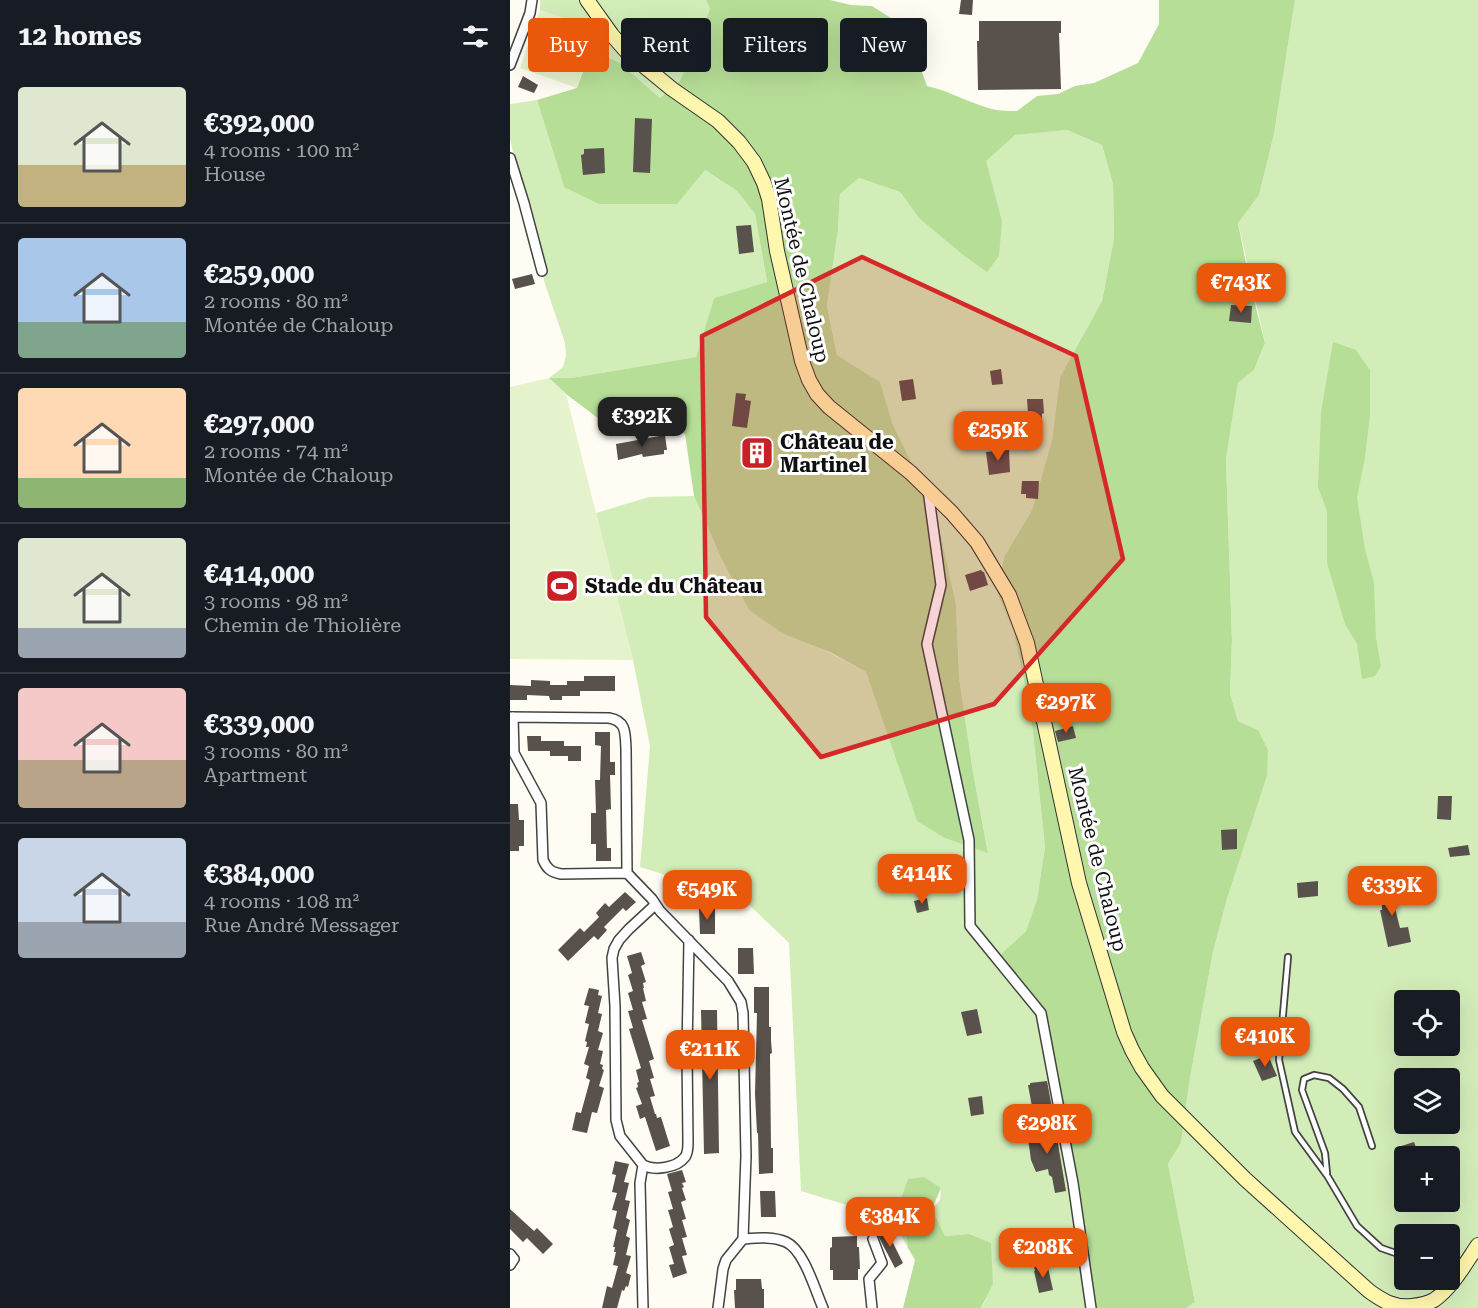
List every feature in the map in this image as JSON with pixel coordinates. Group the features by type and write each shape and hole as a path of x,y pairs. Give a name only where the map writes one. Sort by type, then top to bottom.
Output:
{"main road":[{"name":"Montée de Chaloup","path":"587,0 627,52 672,90 718,121 739,142 754,162 769,199 777,251 802,361 817,394 829,407 911,473 952,513 977,542 1009,595 1027,643 1079,883 1124,1032 1142,1068 1162,1096 1245,1179 1380,1299 1393,1305 1407,1307 1424,1305 1436,1299 1447,1288 1478,1245"}],"street":[{"path":"510,65 530,13 532,0"},
{"path":"510,158 542,272"},
{"path":"928,490 941,585 927,644 969,840 970,926 1041,1013 1073,1183 1091,1308"},
{"path":"627,873 561,874 546,868 543,860 541,803 514,753 512,717 609,717 622,723 626,749 627,873 728,981 741,1002 746,1155 743,1239 726,1260 718,1308"},
{"path":"655,905 619,940 612,958 615,1006 616,1120 620,1136 643,1165 649,1169 674,1164 684,1159 687,1154 688,940"},
{"path":"643,1165 640,1183 643,1308"},
{"path":"743,1239 774,1239 792,1245 806,1268 823,1308"},
{"path":"872,1308 869,1279 882,1263 873,1239"},
{"path":"510,1254 514,1259 510,1265"}],"lane":[{"path":"1288,957 1279,1060 1295,1132 1328,1177 1357,1226 1381,1248 1394,1253"},
{"path":"1328,1177 1325,1153 1302,1090 1304,1079 1314,1075 1329,1078 1343,1089 1359,1107 1372,1146"},
{"path":"1460,1265 1464,1266"}],"highlighted area":[{"path":"862,257 1076,356 1123,559 994,704 821,757 706,617 702,336"}],"green space":[{"path":"540,0 706,0 710,9 706,18 621,18 621,64 609,58 609,18 563,18 540,10"},
{"path":"706,0 830,0 851,5 872,6 891,18 840,18 840,72 922,72 927,86 992,109 1017,111 1037,96 1058,94 1075,86 1094,83 1138,63 1159,24 1159,0 1295,0 1274,134 1259,195 1238,223 1251,289 1265,343 1254,370 1238,383 1226,459 1232,640 1230,693 1238,721 1258,730 1268,750 1267,776 1227,899 1213,952 1190,1078 1181,1143 1168,1164 1195,1302 1186,1308 1096,1308 1046,1013 1001,954 1026,931 1037,899 1045,847 1031,714 1013,630 997,593 1004,557 1032,510 1052,440 1060,377 1102,301 1114,238 1113,184 1102,145 1067,130 1015,135 986,161 1002,221 999,256 987,272 919,218 900,192 859,178 840,194 838,230 827,306 837,355 880,382 893,425 936,512 956,605 959,677 988,853 945,838 917,821 866,672 830,652 784,634 749,610 722,560 694,496 685,434 657,424 615,431 566,394 549,378 571,378 696,357 714,298 767,282 755,214 737,191 705,170 677,204 599,204 564,187 537,100 577,88 583,72 609,72 609,58 621,64 621,72 630,72 660,98 680,81 684,72 711,72 711,18 706,18 710,9"},
{"path":"1295,0 1478,0 1478,1308 1186,1308 1195,1302 1168,1164 1181,1143 1190,1078 1213,952 1227,899 1267,776 1258,730 1238,721 1230,693 1232,640 1226,459 1238,383 1254,370 1265,343 1238,222 1259,195 1274,134"},
{"path":"540,10 563,18 537,18"},
{"path":"528,45 528,71 520,68"},
{"path":"531,72 583,72 577,88"},
{"path":"630,72 684,72 680,81 660,98"},
{"path":"537,100 564,187 705,170 737,191 755,214 767,283 714,298 696,357 571,378 549,378 563,367 566,355 565,343 545,284 510,139 510,104"},
{"path":"1067,130 1102,145 1113,184 1114,238 1102,301 1060,377 1052,440 1032,510 1004,557 997,593 1013,630 1031,714 1045,847 1037,899 1026,931 1001,954 1046,1013 1096,1308 982,1308 992,1284 969,1234 945,1236 932,1209 940,1200 941,1188 924,1178 901,1199 908,1248 892,1219 801,1191 789,943 743,899 640,867 650,746 633,660 596,513 649,497 694,496 722,560 749,610 866,672 917,821 988,852 959,677 956,605 936,512 893,425 880,382 837,355 827,306 838,230 840,194 859,178 900,192 919,218 1002,221 985,161 1014,135"},
{"path":"1333,342 1356,350 1370,370 1370,415 1357,498 1365,549 1374,583 1376,638 1381,666 1375,676 1362,679 1357,644 1345,624 1327,563 1327,511 1318,487 1321,412"},
{"name":"Stade du Château","path":"549,378 566,394 633,660 510,659 510,387"},
{"path":"924,1177 941,1188 932,1209 945,1236 969,1234 991,1243 993,1284 981,1308 903,1308 915,1260 908,1248 901,1199 908,1179"}],"building":[{"path":"961,0 973,0 972,15 959,14"},
{"path":"979,21 1061,21 1061,33 1059,33 1061,89 978,90"},
{"path":"523,76 538,85 534,93 518,87"},
{"path":"635,118 652,119 650,173 633,172"},
{"path":"604,148 605,173 583,175 581,155 584,154 584,149"},
{"path":"751,225 754,252 739,254 736,226"},
{"path":"532,274 535,284 515,289 512,279"},
{"path":"1231,305 1252,306 1251,323 1229,321"},
{"path":"1001,369 1003,384 992,385 990,371"},
{"path":"913,379 916,399 902,401 899,381"},
{"path":"736,393 746,394 745,400 751,401 747,428 732,426"},
{"path":"1027,399 1043,399 1042,419 1030,419"},
{"path":"665,435 667,450 664,450 664,454 643,457 642,454 618,460 616,444"},
{"name":"Château de Martinel","path":"745,439 772,441 770,468 742,466"},
{"path":"1009,450 1010,472 989,475 986,452"},
{"path":"1022,481 1039,481 1038,499 1026,498 1026,494 1021,494"},
{"path":"981,570 984,572 988,585 970,591 965,575"},
{"path":"584,676 615,676 615,691 580,691 580,696 562,696 562,700 550,700 549,696 527,695 527,700 510,700 510,685 531,686 531,680 550,681 550,685 567,685 567,681 584,681"},
{"path":"1073,726 1076,738 1058,742 1055,731"},
{"path":"595,732 610,732 610,762 615,762 615,775 610,775 611,809 606,810 607,848 611,848 611,861 596,861 596,844 591,844 591,813 596,813 595,780 600,780 601,746 595,745"},
{"path":"527,736 541,736 541,741 564,741 564,746 581,746 581,761 568,761 568,756 550,756 550,751 528,751"},
{"path":"1438,796 1452,796 1451,820 1437,819"},
{"path":"510,804 518,804 519,820 524,820 524,846 519,846 519,851 510,851"},
{"path":"1237,829 1237,849 1222,850 1221,830"},
{"path":"1468,845 1470,855 1450,857 1448,848"},
{"path":"946,857 949,871 910,877 909,870 914,863"},
{"path":"1382,879 1395,879 1395,896 1392,896 1400,928 1408,927 1411,942 1388,947 1380,910 1382,910"},
{"path":"1318,881 1318,896 1298,898 1297,883"},
{"path":"625,892 636,902 626,911 623,908 604,927 607,930 598,940 594,936 568,961 558,950 580,928 584,932 599,917 596,913 605,903 609,907"},
{"path":"927,898 929,910 917,913 914,901"},
{"path":"715,908 715,934 700,934 699,909"},
{"path":"738,948 753,948 754,974 738,974"},
{"path":"641,952 645,964 641,966 646,982 643,983 643,988 646,1001 642,1002 647,1019 642,1020 654,1059 649,1061 654,1078 650,1079 655,1096 650,1097 657,1118 661,1117 670,1146 656,1151 645,1117 640,1119 636,1106 642,1104 636,1088 639,1082 636,1070 641,1068 629,1029 633,1028 628,1011 633,1010 628,993 633,991 628,975 632,973 627,956"},
{"path":"754,987 769,987 769,1027 771,1027 772,1053 770,1054 773,1173 759,1174 755,1094 757,1013 754,1013"},
{"path":"589,988 599,990 598,995 602,996 598,1013 602,1014 598,1031 603,1033 598,1050 603,1051 600,1064 603,1065 604,1070 599,1086 604,1088 597,1113 592,1112 587,1133 572,1130 576,1112 581,1113 590,1080 586,1078 589,1066 584,1064 589,1047 586,1047 587,1042 585,1041 589,1024 585,1023 589,1006 584,1005"},
{"path":"977,1009 982,1033 967,1036 961,1012"},
{"path":"701,1010 717,1010 719,1153 704,1154"},
{"path":"1268,1055 1277,1076 1262,1081 1253,1061"},
{"path":"1047,1081 1052,1108 1033,1112 1028,1085"},
{"path":"982,1096 984,1114 971,1116 968,1098"},
{"path":"1055,1126 1066,1191 1055,1193 1048,1169 1036,1172 1031,1160 1027,1131"},
{"path":"1414,1142 1415,1146 1401,1146"},
{"path":"615,1161 629,1164 624,1182 629,1183 625,1200 630,1201 626,1218 630,1220 626,1236 630,1238 626,1255 631,1256 626,1273 631,1275 628,1287 622,1290 617,1308 602,1308 607,1286 612,1288 618,1266 613,1265 616,1252 613,1247 617,1230 613,1228 617,1211 612,1210 617,1193 612,1192 616,1175 612,1174"},
{"path":"682,1170 686,1182 682,1183 684,1187 682,1188 686,1200 681,1202 686,1219 682,1220 687,1237 682,1238 687,1255 682,1256 687,1273 673,1278 669,1265 674,1264 669,1247 674,1245 669,1229 673,1227 668,1210 673,1209 668,1192 672,1191 667,1174"},
{"path":"760,1191 775,1191 776,1217 761,1217"},
{"path":"510,1209 534,1231 537,1228 553,1244 543,1254 527,1238 523,1242 510,1229"},
{"path":"886,1229 903,1263 895,1268 877,1234"},
{"path":"857,1236 860,1269 858,1269 858,1280 833,1280 833,1270 830,1270 832,1237"},
{"path":"1045,1264 1053,1290 1039,1293 1034,1266"},
{"path":"736,1279 761,1279 762,1289 764,1289 764,1308 735,1308"}],"place":[{"name":"Château de Martinel","path":"757,453"},
{"name":"Stade du Château","path":"562,586"}]}
